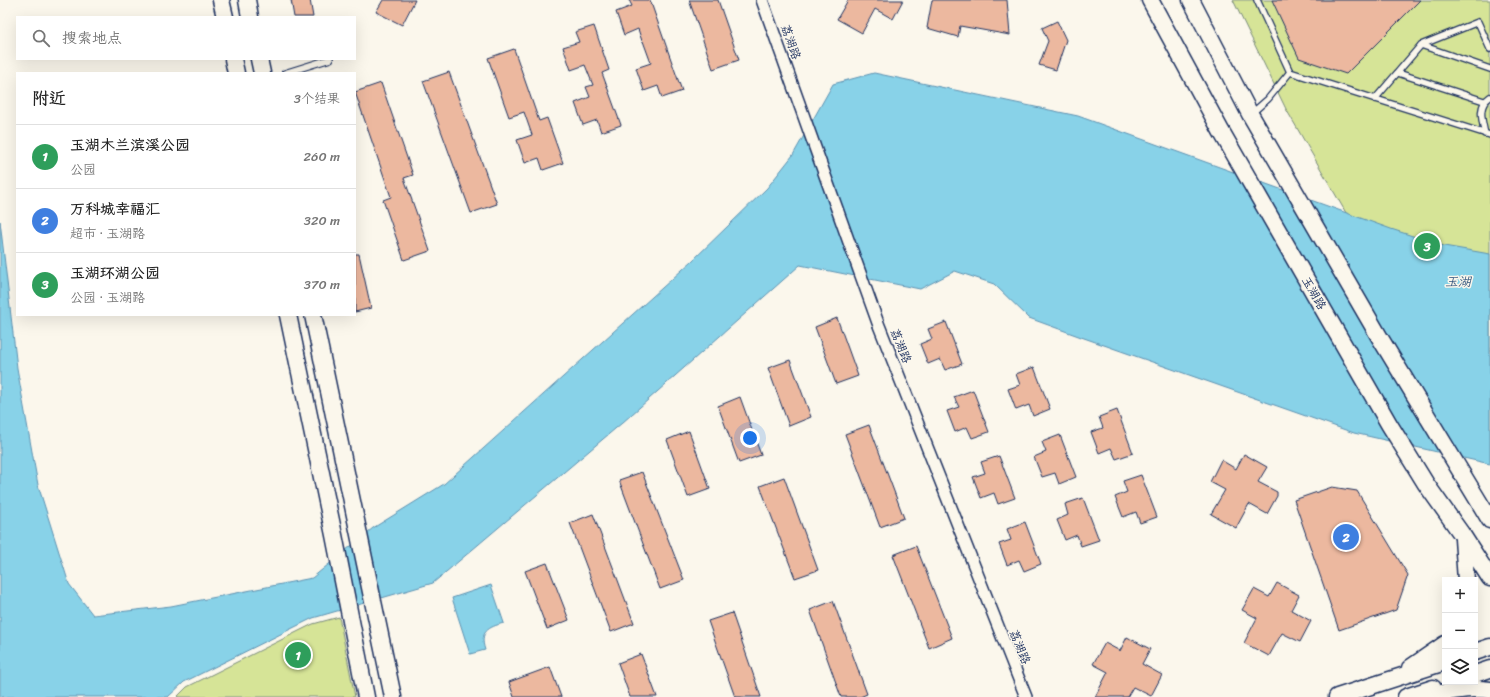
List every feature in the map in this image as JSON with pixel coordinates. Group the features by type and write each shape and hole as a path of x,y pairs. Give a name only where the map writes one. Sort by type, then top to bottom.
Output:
{"main road":[{"path":"221,0 225,16"},
{"path":"246,0 250,16"},
{"name":"玉湖路","path":"1150,0 1186,69 1389,424 1426,484 1463,536 1490,578"},
{"path":"1191,0 1250,114 1380,338 1490,520"},
{"path":"234,60 236,72"},
{"path":"259,60 262,72"},
{"path":"288,316 354,631 366,697"},
{"path":"313,316 393,697"},
{"path":"1477,499 1490,511"},
{"path":"1463,536 1466,577"},
{"path":"1396,677 1442,646"},
{"path":"1478,651 1490,647"},
{"path":"1336,697 1442,663"},
{"path":"1478,673 1490,669"},
{"path":"1406,697 1442,685"},
{"path":"1423,697 1448,691 1480,689 1490,690"}],"street":[{"name":"荔湖路","path":"762,0 878,323 1026,697"}],"lane":[{"path":"1257,0 1290,72 1487,134"},
{"path":"1375,99 1422,45 1478,22 1490,49"},
{"path":"1422,45 1490,69"},
{"path":"288,72 327,60"},
{"path":"1250,114 1268,99 1290,72"},
{"path":"1398,73 1484,101"},
{"path":"1487,134 1480,115 1484,101 1490,97"}],"green space":[{"path":"1233,0 1490,0 1490,462 1286,109"},
{"path":"339,617 355,697 177,697 187,687 313,624"}],"water":[{"name":"玉湖","path":"874,73 1078,116 1391,229 1444,246 1490,254 1490,464 1354,433 1084,338 1029,318 994,284 955,271 920,289 800,265 622,423 433,583 313,618 184,682 168,697 0,697 0,221 17,368 38,485 69,584 93,615 171,606 312,578 373,528 444,484 692,261 767,188 793,155 833,84"},
{"path":"491,585 504,623 493,626 486,631 483,639 485,650 470,654 452,598"}],"building":[{"path":"291,0 310,0 313,16 294,16"},
{"path":"383,0 415,0 402,25 376,12"},
{"path":"629,0 650,0 682,91 662,98 658,86 644,91 636,68 651,63 638,29 624,35 616,12 632,6"},
{"path":"689,0 718,0 739,60 713,69"},
{"path":"848,0 903,0 893,19 875,9 862,33 837,19"},
{"path":"932,0 1007,0 1010,35 960,26 958,37 927,28"},
{"path":"1272,0 1420,0 1346,74 1299,58"},
{"path":"1057,21 1066,40 1056,70 1039,65 1048,41 1042,28"},
{"path":"594,26 609,70 602,73 621,125 601,132 597,120 583,125 575,103 590,97 586,87 593,85 585,65 571,70 563,47 579,42 575,32"},
{"path":"514,49 539,121 547,118 563,163 543,170 539,158 525,163 517,140 532,135 524,112 509,117 488,58"},
{"path":"449,72 497,204 471,213 423,81"},
{"path":"381,83 413,175 404,178 430,251 404,260 383,200 391,197 356,92"},
{"path":"356,254 359,254 371,308 356,312"},
{"path":"837,318 858,376 836,384 815,327"},
{"path":"946,322 962,364 945,370 940,359 928,364 920,344 932,339 928,329"},
{"path":"790,360 811,417 789,426 768,368"},
{"path":"1034,367 1050,409 1033,416 1029,405 1016,410 1008,389 1020,385 1016,374"},
{"path":"973,390 989,432 972,438 967,427 955,432 947,411 959,407 954,397"},
{"path":"740,397 761,455 739,463 718,406"},
{"path":"1117,410 1133,453 1116,459 1111,448 1099,453 1091,432 1103,428 1099,417"},
{"path":"869,425 904,518 880,527 845,434"},
{"path":"689,431 710,489 688,497 667,440"},
{"path":"1060,435 1076,477 1059,484 1055,473 1042,477 1034,457 1046,452 1042,442"},
{"path":"1244,454 1267,467 1258,482 1277,492 1277,496 1267,514 1249,504 1236,528 1211,514 1225,490 1210,482 1221,460 1236,469"},
{"path":"999,456 1015,498 998,504 994,493 981,498 973,477 985,473 981,462"},
{"path":"642,472 684,580 660,589 619,480"},
{"path":"1141,475 1157,517 1140,523 1136,512 1123,517 1115,497 1127,492 1123,481"},
{"path":"784,477 818,570 795,578 760,486"},
{"path":"1332,487 1357,491 1408,575 1396,610 1339,630 1294,500"},
{"path":"1083,498 1099,540 1081,546 1077,535 1065,540 1057,520 1068,515 1065,504"},
{"path":"593,514 634,623 611,632 570,523"},
{"path":"1025,522 1041,564 1024,571 1019,560 1007,565 999,544 1011,540 1007,529"},
{"path":"916,546 952,638 929,648 893,555"},
{"path":"547,563 569,620 547,629 525,571"},
{"path":"1277,583 1299,595 1291,610 1311,621 1300,642 1282,633 1269,656 1244,643 1257,618 1242,610 1254,589 1269,597"},
{"path":"833,601 867,694 860,697 841,697 810,610"},
{"path":"732,613 761,697 735,697 708,621"},
{"path":"1127,637 1150,649 1142,664 1162,675 1151,696 1133,687 1127,697 1095,697 1108,672 1093,664 1105,643 1120,651"},
{"path":"641,654 657,697 630,697 618,663"},
{"path":"550,667 561,697 514,697 509,682"}],"place":[{"name":"玉湖环湖公园","path":"1427,246"},
{"name":"万科城幸福汇","path":"1346,537"},
{"name":"玉湖木兰滨溪公园","path":"298,655"}]}
